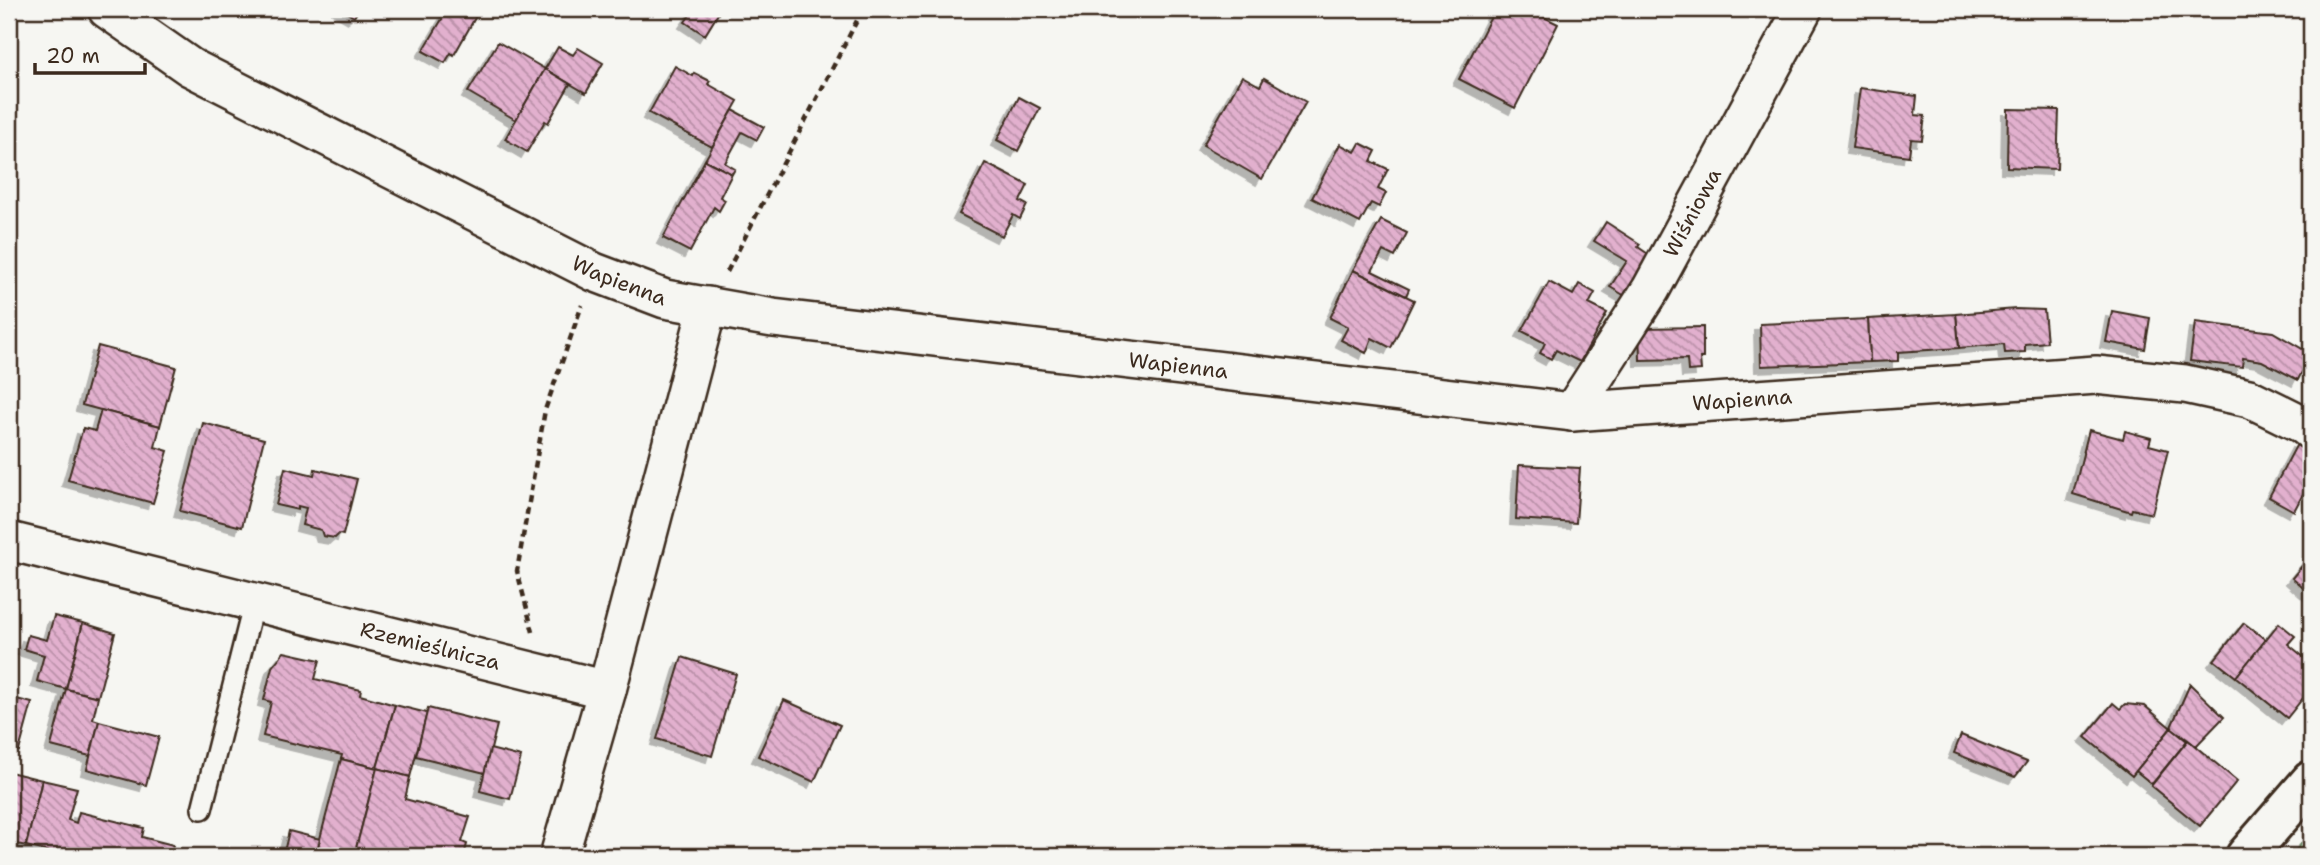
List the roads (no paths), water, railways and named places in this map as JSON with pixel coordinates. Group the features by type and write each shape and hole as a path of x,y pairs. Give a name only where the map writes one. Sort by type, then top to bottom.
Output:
{"street":[{"name":"Wapienna","path":"107,9 190,66 594,272 666,299 774,318 1572,412 2096,375 2185,384 2249,398 2311,431"},
{"name":"Wiśniowa","path":"1572,412 1651,289 1803,9"},
{"path":"559,856 607,690 708,306"},
{"name":"Rzemieślnicza","path":"9,541 607,690"},
{"path":"2246,856 2311,781"}],"lane":[{"path":"202,809 254,602"}]}
